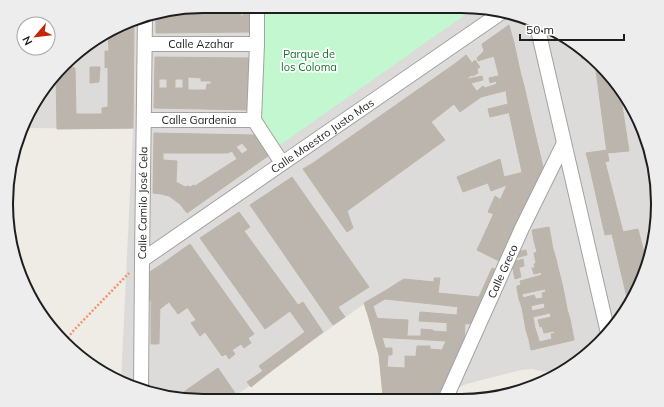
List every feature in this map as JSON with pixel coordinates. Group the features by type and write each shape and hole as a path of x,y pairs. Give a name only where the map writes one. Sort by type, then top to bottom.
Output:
{"street":[{"path":"257,13 254,120 282,163"},
{"name":"Calle Maestro Justo Mas","path":"142,260 495,17"},
{"name":"Calle Camilo José Cela","path":"142,384 145,22"},
{"path":"538,30 606,326"},
{"name":"Calle Azahar","path":"145,44 257,44"},
{"name":"Calle Gardenia","path":"144,120 254,120"},
{"name":"Calle Greco","path":"448,394 522,228 564,143"}],"path":[{"path":"68,337 142,260"}],"shaded area":[{"path":"191,13 473,13 510,19 545,33 576,52 604,78 625,108 645,154 651,191 651,216 645,253 631,288 619,309 604,329 576,355 548,373 532,369 521,370 466,384 447,394 382,394 379,356 364,304 238,394 191,394 154,388 121,375 133,129 29,128 39,108 52,88 78,60 98,45 119,33 154,19"}],"green space":[{"name":"Parque de los Coloma","path":"256,13 468,13 273,150 254,120"}],"building":[{"path":"191,13 241,13 241,16 243,16 243,13 251,13 251,32 156,33 156,19"},
{"path":"509,25 514,43 484,51 482,44"},
{"path":"134,27 133,128 57,129 56,83 71,67 75,68 76,114 102,114 102,108 108,107 108,67 105,68 105,51 109,51 108,39"},
{"path":"514,43 520,71 499,76 494,56 478,61 477,58 484,51"},
{"path":"466,55 472,63 475,60 480,67 477,69 474,66 465,75 456,63"},
{"path":"155,57 250,58 250,110 154,108","holes":["188,77 201,78 201,81 211,81 211,84 207,84 206,90 188,90","159,79 167,79 167,88 159,88","175,79 183,79 183,88 175,88"]},
{"path":"456,63 481,97 460,112 454,104 431,122 445,140 347,211 313,163"},
{"path":"474,66 478,73 467,78 465,75"},
{"path":"90,67 100,67 99,82 90,83"},
{"path":"596,70 612,88 622,102 629,151 607,153"},
{"path":"520,71 524,86 481,97 477,91 483,86 485,88 497,84 496,81 490,83 489,78"},
{"path":"482,76 483,80 471,83 468,79"},
{"path":"524,86 529,108 490,117 488,109 508,104 506,91"},
{"path":"529,108 543,167 522,172 509,112"},
{"path":"154,133 254,135 268,156 187,213 180,204 169,196 153,193","holes":["242,143 248,150 242,154 236,147","232,151 237,159 195,186 190,187 185,187 176,182 177,161 163,160 163,153 228,153"]},
{"path":"607,150 609,161 589,164 586,153"},
{"path":"500,159 504,177 463,192 457,177"},
{"path":"605,162 623,232 605,235 589,164"},
{"path":"313,163 347,211 353,228 347,232 303,169"},
{"path":"543,167 501,262 477,250 507,185 491,191 488,183 504,177"},
{"path":"292,177 369,287 338,307 345,317 333,325 250,205"},
{"path":"495,196 501,200 494,214 488,212"},
{"path":"239,212 250,227 244,231 298,305 303,302 323,332 266,375 259,366 305,332 290,311 265,329 200,238"},
{"path":"549,227 551,238 534,241 532,230"},
{"path":"638,229 645,254 627,296 612,234"},
{"path":"551,238 553,249 537,252 534,241"},
{"path":"190,244 254,334 248,338 251,343 244,348 241,344 232,350 235,354 229,359 226,354 222,356 205,332 200,336 191,323 196,320 159,266"},
{"path":"553,249 556,259 536,263 534,253"},
{"path":"526,250 527,255 515,258 517,252"},
{"path":"523,259 524,266 513,269 513,262"},
{"path":"556,259 558,268 534,274 532,268 535,268 534,264"},
{"path":"159,266 188,307 178,314 169,302 160,309 160,301 147,300 148,273"},
{"path":"492,268 497,270 479,309 385,299 383,292 404,279 434,282 434,278 440,278 438,293 479,297"},
{"path":"519,268 521,277 515,279 513,269"},
{"path":"558,268 561,279 517,289 517,286 521,285 520,281 542,275 541,273"},
{"path":"561,279 563,288 546,292 545,289 522,294 523,298 519,299 517,289"},
{"path":"563,288 565,298 522,308 519,299 534,295 536,299 543,298 542,293"},
{"path":"383,292 385,299 373,306 377,318 369,318 364,303"},
{"path":"565,298 567,309 524,319 522,308 531,306 532,311 545,308 544,303"},
{"path":"151,300 160,301 159,344 151,344"},
{"path":"458,307 479,309 472,324 419,321 420,312 457,315"},
{"path":"567,309 570,319 540,327 538,320 551,317 550,313"},
{"path":"533,317 535,328 526,330 524,319"},
{"path":"369,318 408,320 407,336 421,336 421,329 447,332 447,323 465,324 464,342 374,337"},
{"path":"570,319 572,329 555,333 554,331 544,333 542,326"},
{"path":"535,328 538,337 529,340 526,330"},
{"path":"572,329 574,340 531,350 529,340 538,337 539,342 552,339 551,334"},
{"path":"374,337 382,337 385,348 392,348 392,355 379,355"},
{"path":"446,341 464,342 457,358 416,356 417,346 430,346 430,349 442,350"},
{"path":"379,355 388,355 387,367 405,368 405,356 457,358 448,378 381,375"},
{"path":"218,368 236,394 191,394 183,393"},
{"path":"263,371 266,375 251,387 247,382"},
{"path":"381,375 448,378 441,394 383,394"}]}
